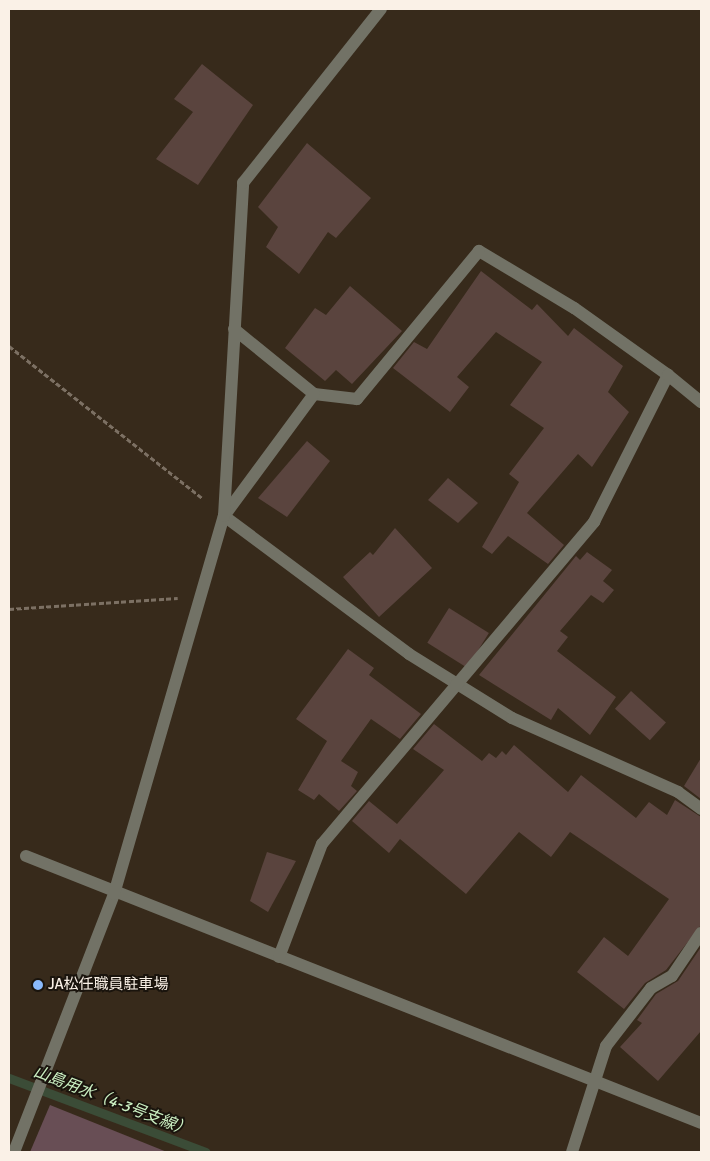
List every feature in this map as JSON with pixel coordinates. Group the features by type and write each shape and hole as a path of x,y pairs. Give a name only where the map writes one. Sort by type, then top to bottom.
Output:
{"street":[{"path":"14,1152 114,894 224,516 243,184 381,9"},
{"path":"234,329 314,394 357,399 479,251 574,308 668,375 701,402"},
{"path":"279,956 322,844 455,683 594,522 668,375"},
{"path":"224,516 314,394"},
{"path":"224,516 342,607 455,683 512,718 678,792 701,810"},
{"path":"26,856 114,894 443,1018 595,1082 701,1123"},
{"path":"572,1152 606,1046 651,988 672,976 701,933"}],"path":[{"path":"9,346 224,516"},
{"path":"9,609 201,597"}],"shaded area":[{"path":"50,1105 167,1152 30,1152"}],"building":[{"path":"202,64 253,105 198,185 156,159 193,112 174,99"},
{"path":"307,143 371,198 336,238 328,232 299,274 266,247 278,227 258,207"},
{"path":"481,271 532,310 537,304 568,336 574,328 623,366 608,392 629,412 592,467 578,454 527,513 564,545 548,564 508,536 492,554 482,547 519,482 509,474 544,428 510,405 542,362 496,332 457,377 469,387 450,412 393,368 414,342 427,349"},
{"path":"350,286 402,331 352,384 336,370 325,381 285,348 315,308 326,315"},
{"path":"307,441 330,461 287,517 258,498"},
{"path":"448,478 478,503 458,523 428,500"},
{"path":"395,528 432,568 379,617 343,577 370,552 373,555"},
{"path":"587,552 612,570 603,581 614,590 603,603 591,595 560,631 568,637 557,651 616,697 590,735 558,708 551,720 479,675 576,556 580,560"},
{"path":"449,608 489,633 467,668 427,643"},
{"path":"348,649 374,668 369,675 421,714 400,739 371,719 341,761 358,772 351,786 357,791 339,811 319,794 314,800 298,790 327,741 296,719"},
{"path":"631,691 666,722 650,740 615,709"},
{"path":"434,724 482,761 489,753 496,758 502,751 506,755 514,745 568,792 581,775 636,818 649,802 667,815 675,800 701,817 701,925 666,970 645,983 624,1009 577,972 604,937 628,956 669,899 570,832 551,857 519,832 466,894 400,839 389,853 352,821 369,801 397,824 444,770 413,749"},
{"path":"701,758 701,799 684,786"},
{"path":"267,852 296,861 268,912 250,901"},
{"path":"701,947 701,1031 658,1081 620,1047 642,1023 637,1020 656,994 678,981"}],"waterway":[{"name":"山島用水（4-3号支線）","path":"9,1078 206,1152"}],"place":[{"name":"JA松任職員駐車場","path":"38,985"}]}
